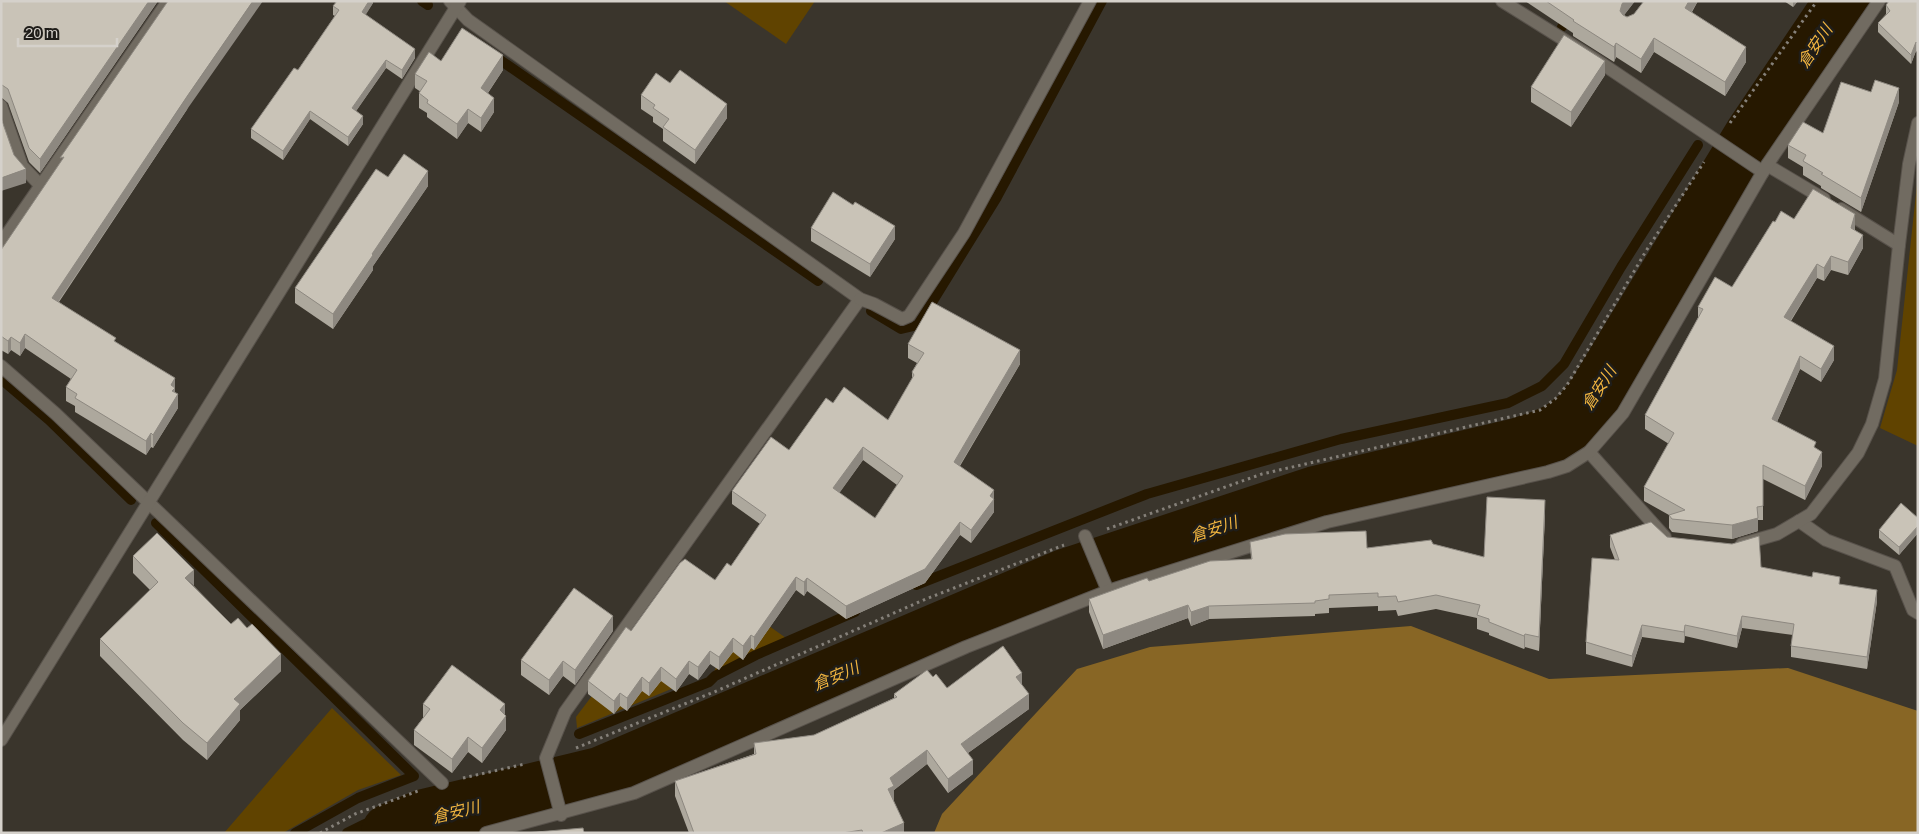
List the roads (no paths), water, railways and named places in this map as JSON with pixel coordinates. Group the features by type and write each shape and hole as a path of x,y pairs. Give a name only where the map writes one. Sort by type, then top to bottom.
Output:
{"street":[{"path":"1,243 168,1"},
{"path":"1,740 150,503 456,3 468,20 860,299 874,304 902,319 909,316 964,233 1090,1"},
{"path":"1502,1 1721,143 1899,244"},
{"path":"486,833 561,815 634,794 1106,586 1327,522 1548,472 1566,466 1589,452 1623,413 1761,167 1879,1"},
{"path":"1,106 22,166 41,186"},
{"path":"1733,547 1777,534 1811,514 1858,453 1872,424 1885,379 1909,164 1918,123"},
{"path":"561,815 548,764 565,712 860,299"},
{"path":"1,366 56,414 442,783"},
{"path":"1589,452 1668,540 1677,541"},
{"path":"1799,521 1826,540 1895,566 1912,610 1918,613"},
{"path":"1087,542 1106,586"}],"waterway":[{"path":"422,1 428,5"},
{"path":"871,311 901,329 918,325 997,197 1102,1"},
{"path":"1562,27 1582,1"},
{"path":"347,833 378,818 409,807 441,798 540,777 604,757 783,676 902,625 1083,552 1144,530 1285,484 1415,453 1518,432 1555,417 1568,408 1591,377 1663,247 1702,184 1742,122 1827,1"},
{"name":"倉安川","path":"391,833 425,819 600,777 1065,579 1316,496 1518,448 1562,431 1581,416 1597,395 1754,136 1845,1"},
{"path":"493,55 818,281"},
{"path":"916,585 1147,494 1341,439 1508,403 1542,386 1564,364 1621,267 1698,145"},
{"path":"1,379 49,420 131,500"},
{"path":"156,523 414,776 358,798 295,833"},
{"path":"579,734 709,682 715,676 756,655 855,612"}]}
